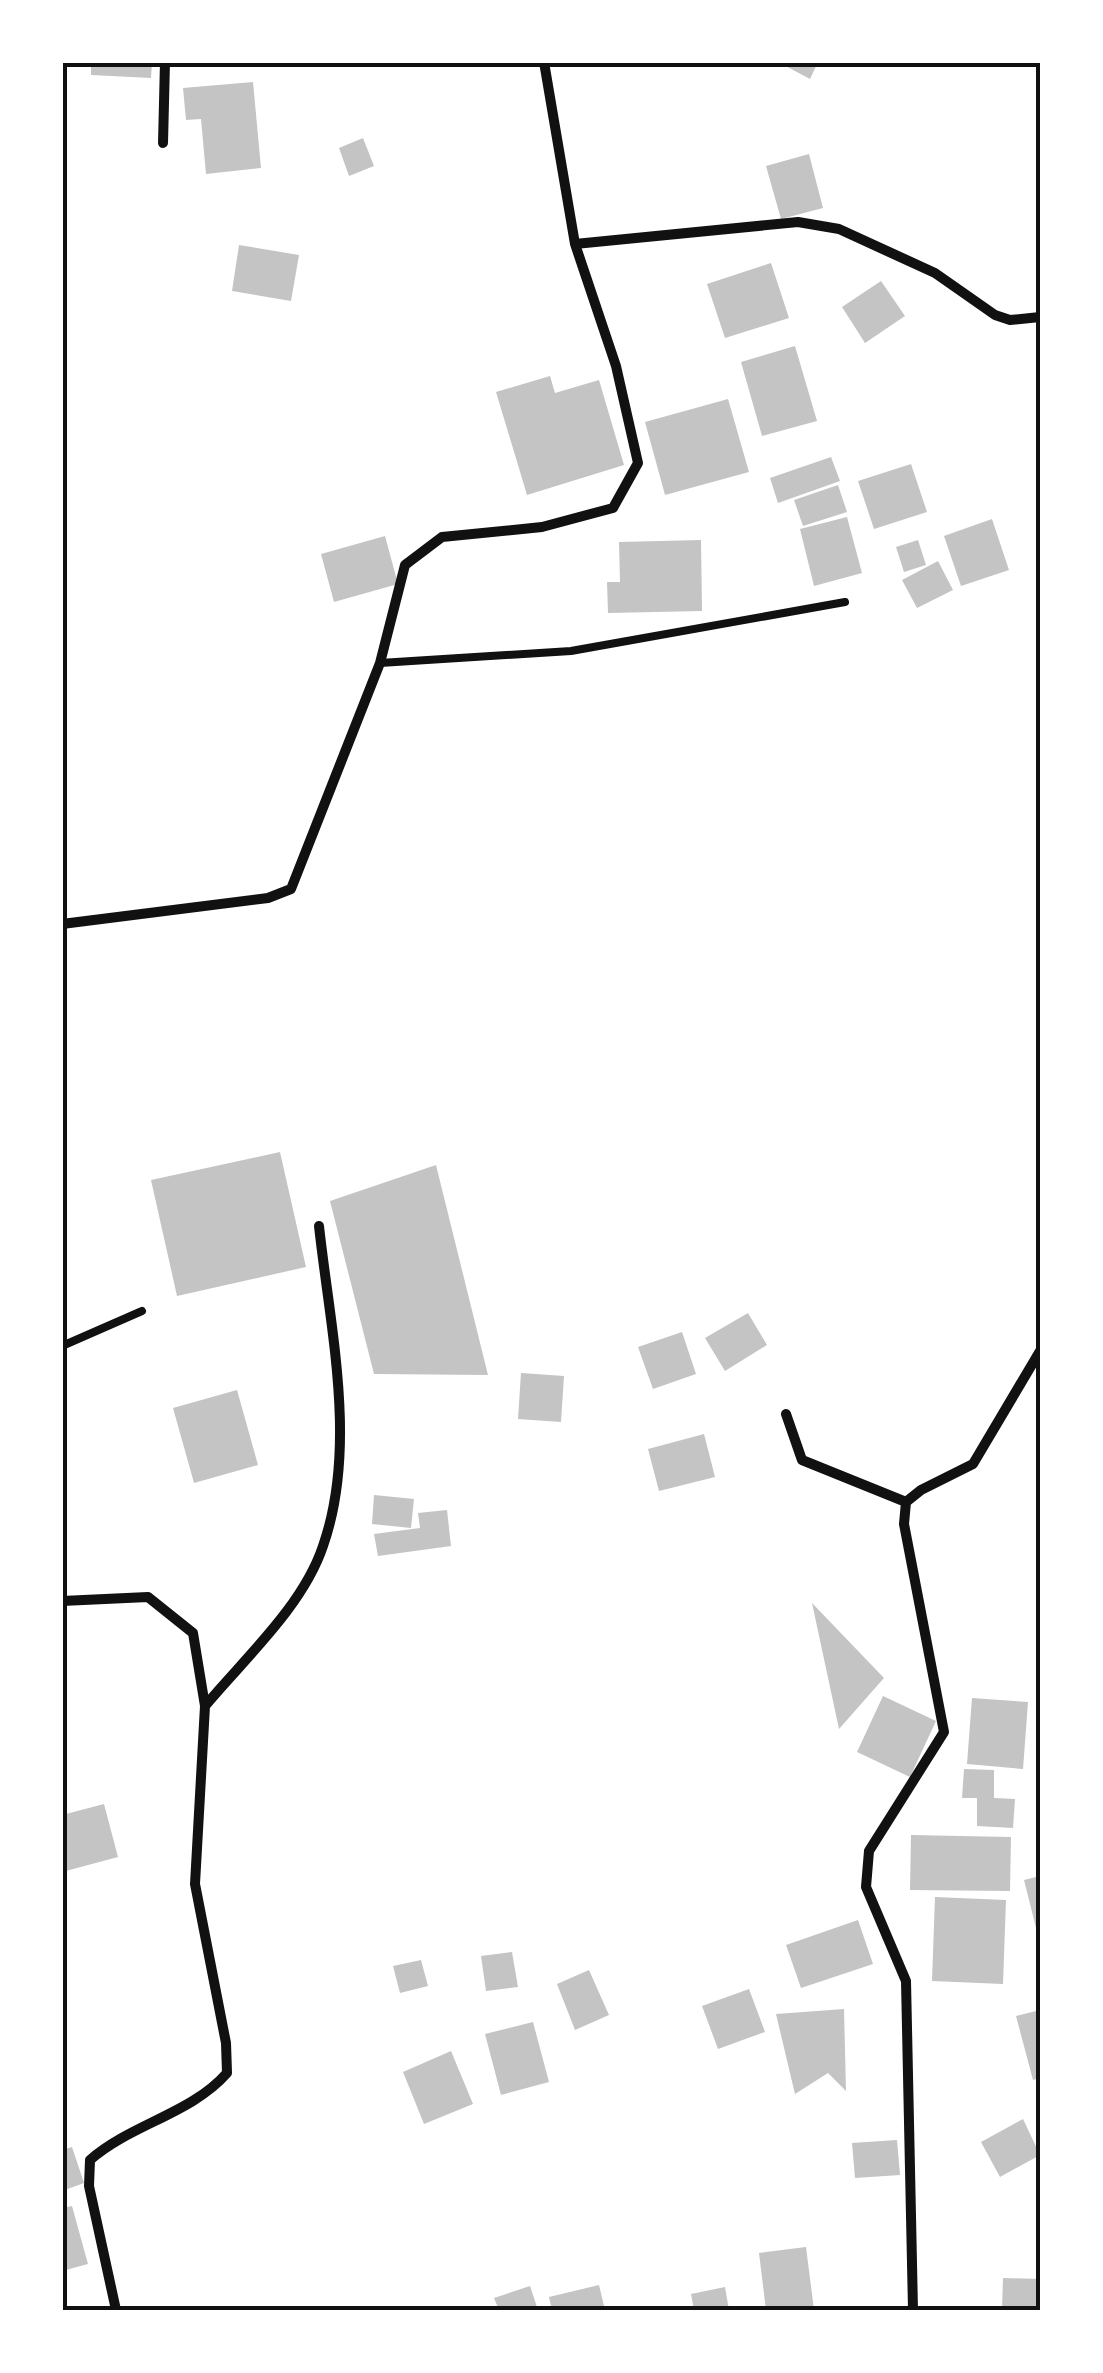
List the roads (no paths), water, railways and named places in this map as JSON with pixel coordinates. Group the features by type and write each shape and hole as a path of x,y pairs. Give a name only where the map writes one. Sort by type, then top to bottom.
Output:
{"street":[{"path":"163,142 165,62"},
{"path":"62,924 268,898 290,889 380,663 405,565 442,537 542,527 613,508 627,488 638,463 616,366 575,244 544,62"},
{"path":"575,244 798,222 840,229 935,273 995,315 1010,320 1040,317"},
{"path":"205,1706 290,1604 323,1548 339,1481 337,1400 319,1226"},
{"path":"912,2310 906,1980 866,1887 869,1851 944,1732 904,1524 906,1502 921,1490 973,1464 1040,1351"},
{"path":"786,1414 802,1460 906,1502"},
{"path":"62,1601 148,1597 193,1633 205,1706 196,1884 226,2043 227,2073 210,2092 109,2143 90,2160 89,2186 116,2310"}],"lane":[{"path":"380,663 571,652 846,602"},
{"path":"62,1346 142,1310"}]}
